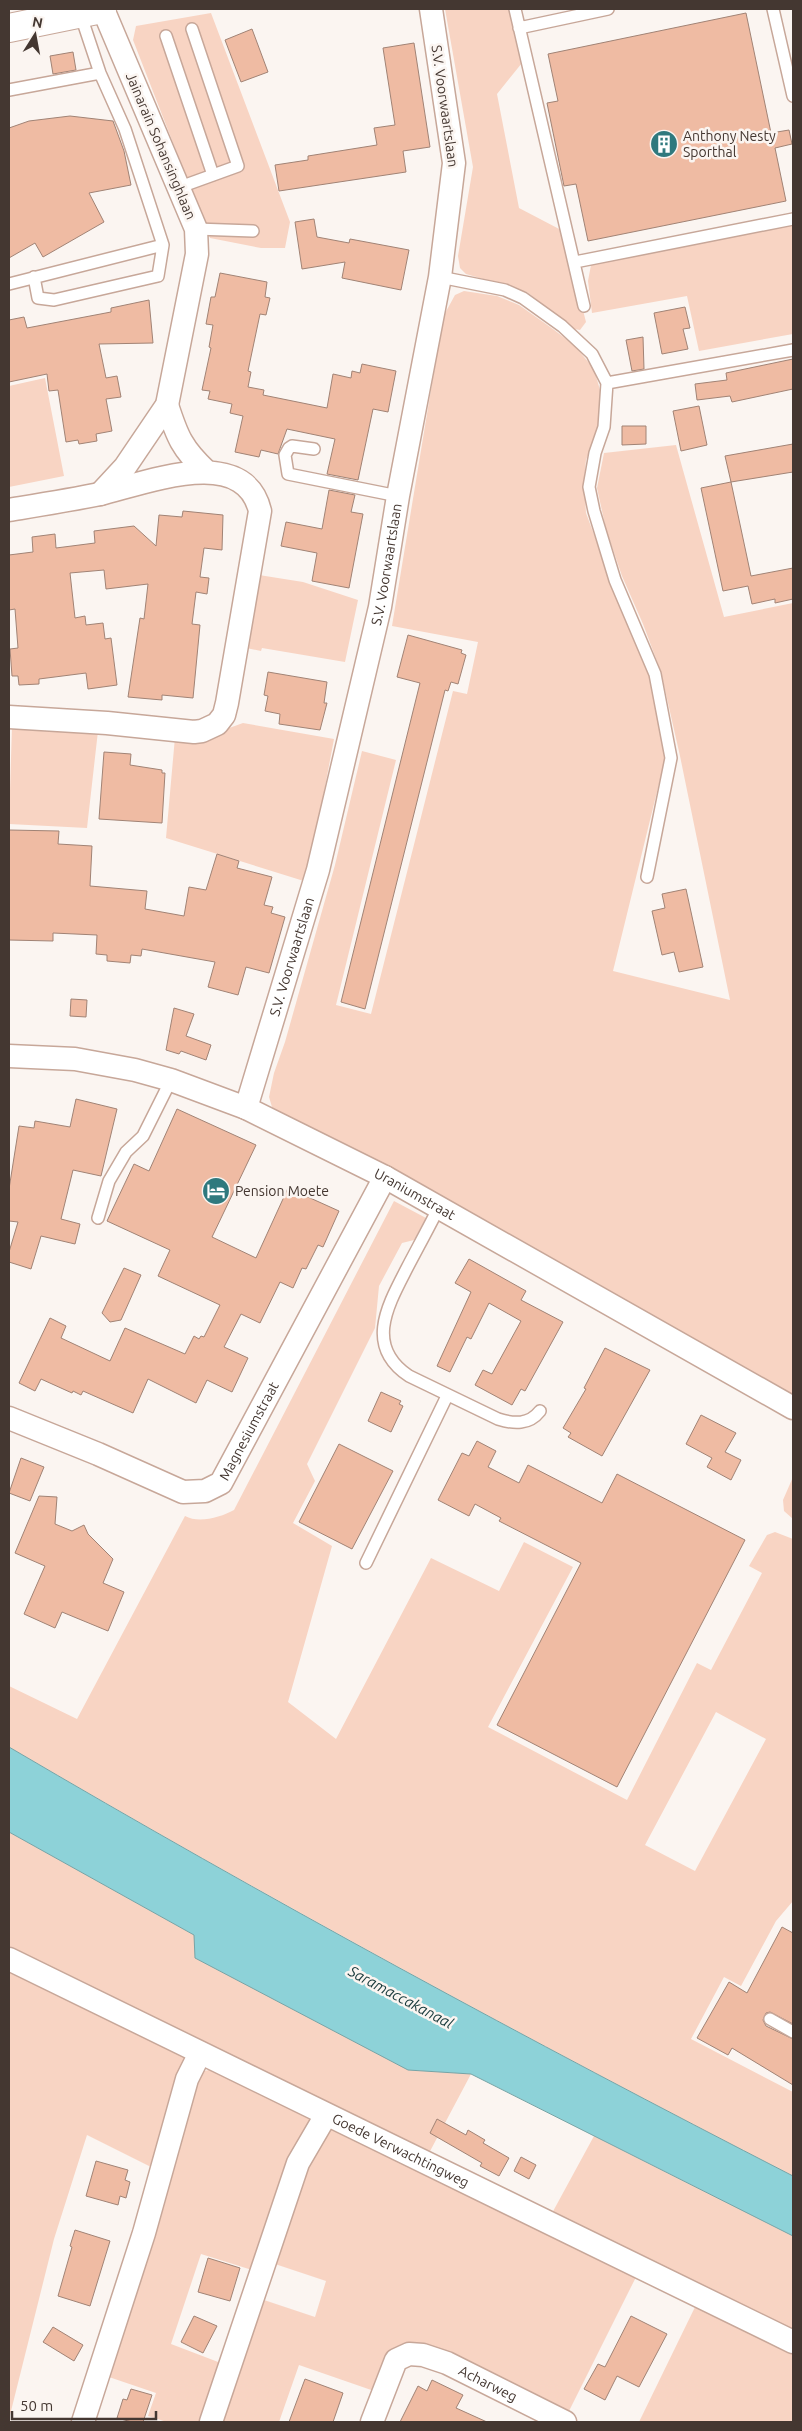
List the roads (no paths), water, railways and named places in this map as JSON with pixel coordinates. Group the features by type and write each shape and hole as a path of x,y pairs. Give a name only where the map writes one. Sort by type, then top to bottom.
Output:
{"main road":[{"path":"9,28 95,10"}],"street":[{"name":"S.V. Voorwaartslaan","path":"246,1108 318,870 380,608 398,496 440,277 454,163 431,9"},
{"name":"Jainarain Sohansinghlaan","path":"95,10 180,187 196,229 197,254 166,405"},
{"path":"166,405 178,439 190,457 207,472"},
{"path":"100,494 124,467 166,405"},
{"path":"9,510 100,494 183,473 207,472 221,474 249,488 258,502 260,511 232,685 224,715 217,724 202,731 194,732 107,723 9,717"},
{"name":"Uraniumstraat","path":"9,1056 76,1059 171,1080 246,1108 385,1177 793,1408"},
{"name":"Magnesiumstraat","path":"9,1418 98,1454 183,1492 199,1492 220,1483 229,1471 385,1177"},
{"name":"Goede Verwachtingweg","path":"11,1965 200,2053 793,2342"},
{"path":"83,2422 144,2233 187,2079 200,2053"},
{"path":"211,2422 298,2163 326,2115"},
{"name":"Acharweg","path":"372,2422 396,2360 409,2354 423,2355 447,2363 566,2422"}],"lane":[{"path":"516,9 576,262 584,306"},
{"path":"519,28 608,9"},
{"path":"773,9 793,96"},
{"path":"34,277 38,298 54,300 158,276 163,245 125,129 100,73 95,10"},
{"path":"180,187 238,166 192,29"},
{"path":"166,36 213,175"},
{"path":"9,90 100,73"},
{"path":"576,262 793,219"},
{"path":"196,229 253,231"},
{"path":"9,284 163,245"},
{"path":"440,277 505,290 523,298 562,326 592,354 607,383 604,427 595,453 589,487 594,512 615,580 655,674 672,758 647,877"},
{"path":"607,383 793,350"},
{"path":"314,449 292,446 289,448 286,455 288,474 398,496"},
{"path":"98,1218 109,1181 126,1152 143,1136 171,1080"},
{"path":"439,1207 388,1306 384,1338 388,1354 398,1368 447,1396 511,1423 535,1419 540,1411"},
{"path":"366,1563 447,1396"},
{"path":"770,2019 793,2032"}],"water":[{"name":"Saramaccakanaal","path":"9,1747 203,1859 398,1967 595,2073 793,2176 793,2236 471,2074 408,2070 195,1958 194,1935 9,1832"}],"place":[{"name":"Anthony Nesty Sporthal","path":"664,144"},
{"name":"Pension Moete","path":"216,1191"}]}
